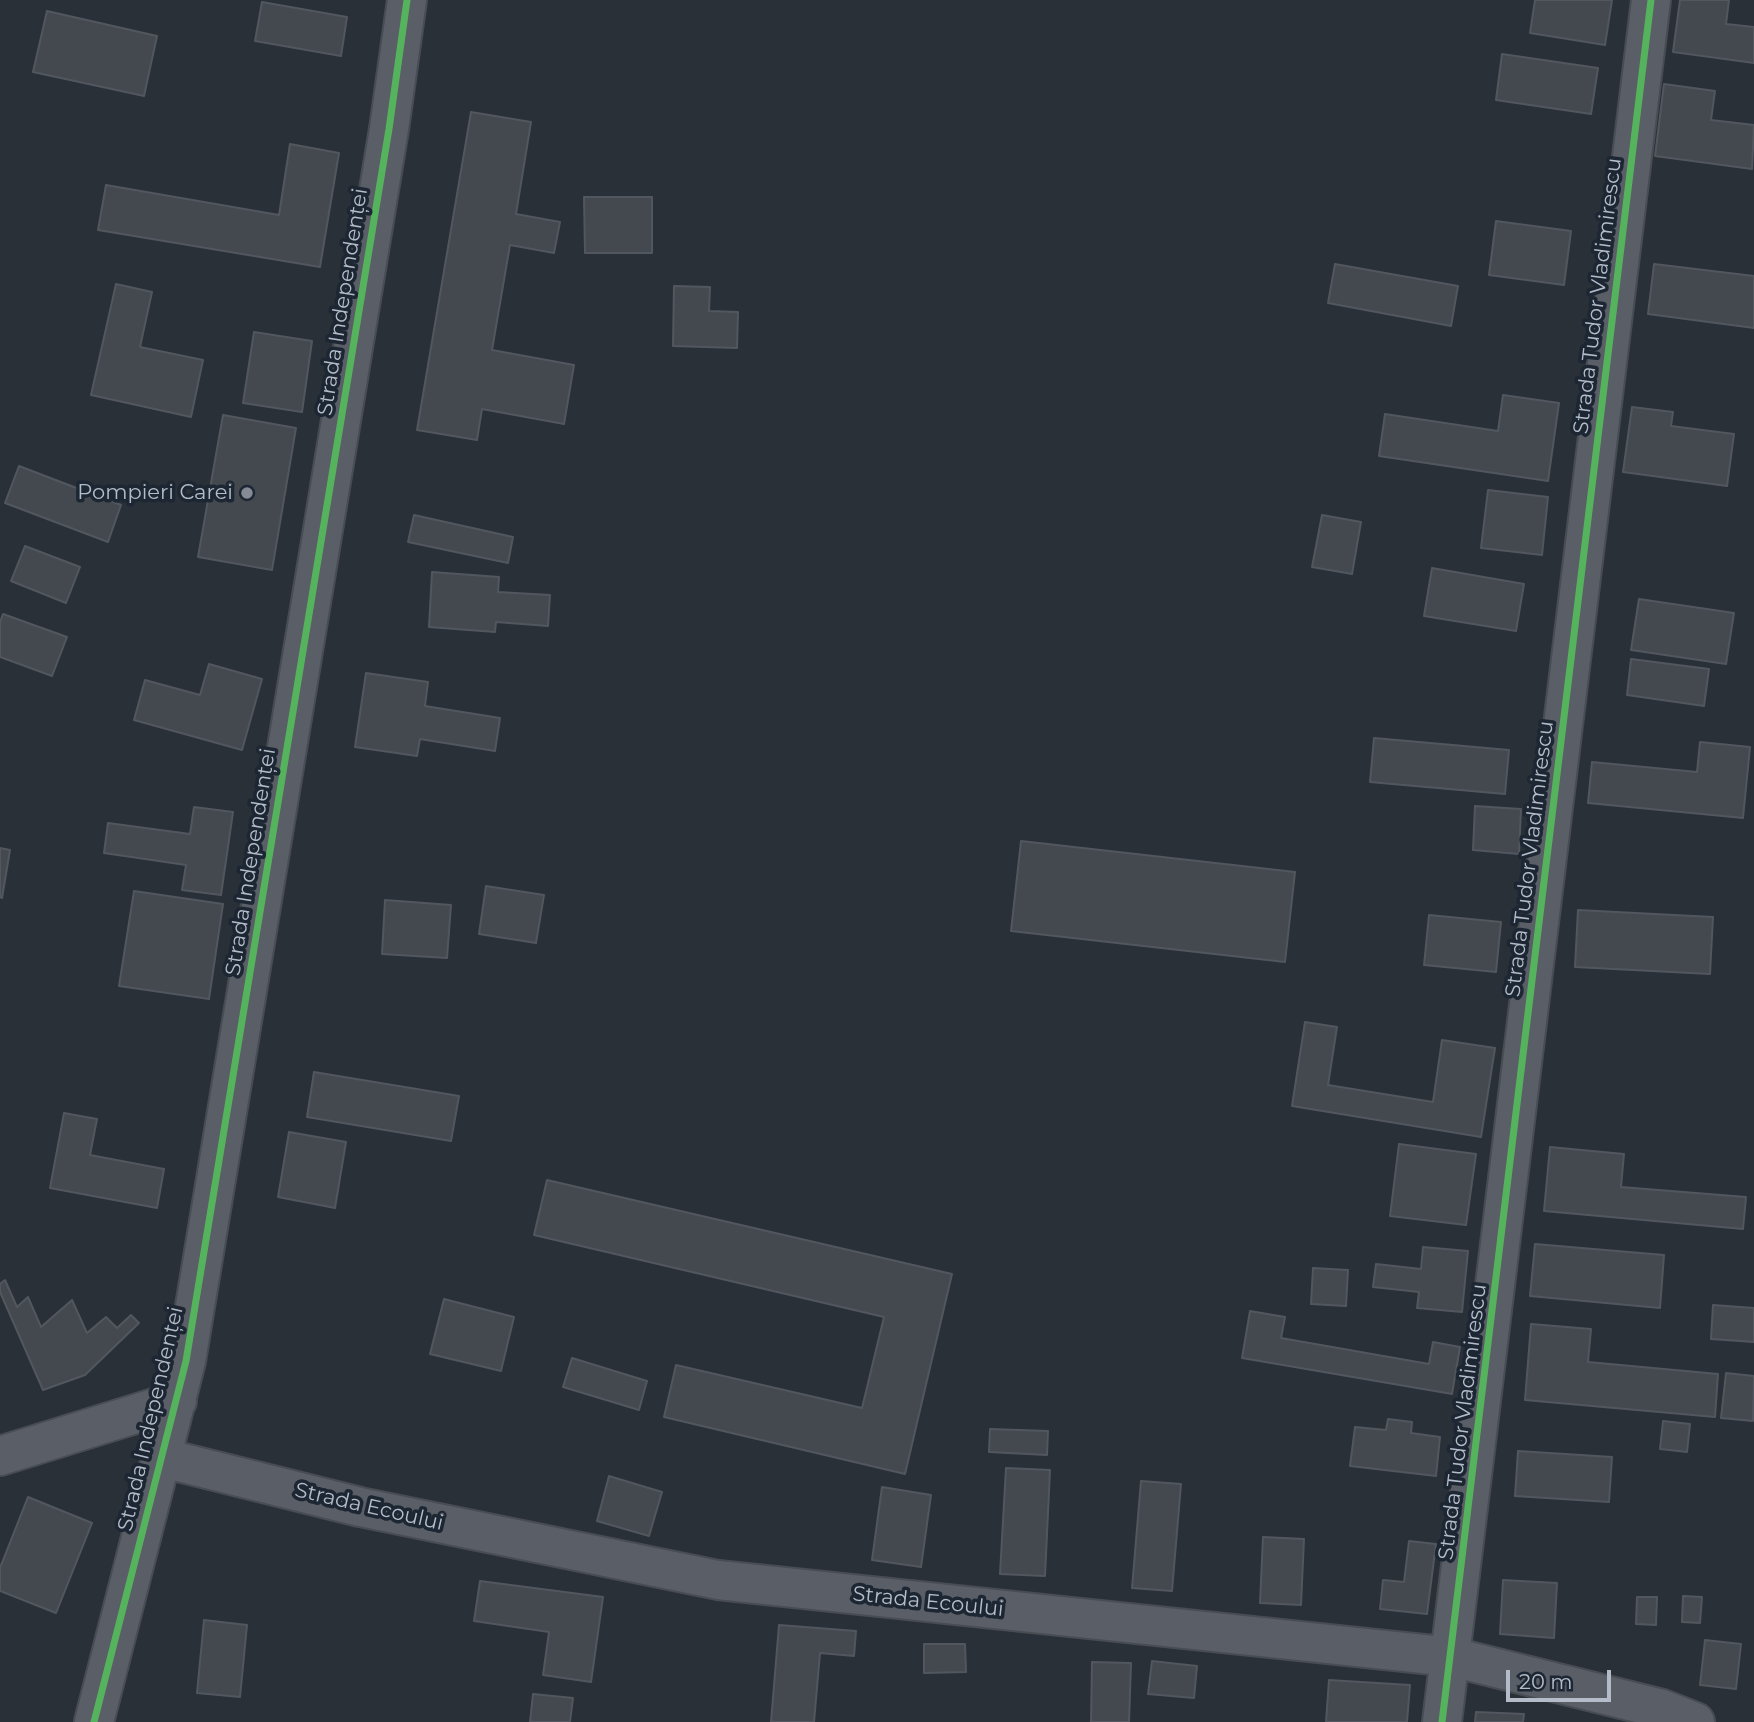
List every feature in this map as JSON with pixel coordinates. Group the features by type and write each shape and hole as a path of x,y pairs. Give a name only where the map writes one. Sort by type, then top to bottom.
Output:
{"street":[{"name":"Strada Independenței","path":"94,1722 186,1361 374,225 407,0"},
{"name":"Strada Tudor Vladimirescu","path":"1442,1722 1651,0"},
{"path":"0,1456 177,1401"},
{"name":"Strada Ecoului","path":"163,1458 360,1507 718,1580 1452,1657 1662,1709 1695,1722"}],"building":[{"path":"1535,0 1612,0 1605,45 1530,33"},
{"path":"1680,0 1729,0 1726,24 1754,27 1754,63 1673,52"},
{"path":"262,2 347,17 341,56 255,41"},
{"path":"47,11 157,36 144,96 33,72"},
{"path":"1502,54 1598,68 1591,114 1496,100"},
{"path":"1664,84 1715,91 1711,120 1754,125 1752,169 1655,156"},
{"path":"471,112 531,122 516,214 560,222 554,253 510,245 492,350 574,365 564,424 482,409 477,440 417,430"},
{"path":"290,144 339,153 320,267 98,230 106,185 279,215"},
{"path":"584,197 652,197 652,253 585,253"},
{"path":"1496,221 1571,231 1564,285 1489,275"},
{"path":"1335,264 1458,286 1451,326 1328,303"},
{"path":"1654,264 1754,276 1754,328 1648,314"},
{"path":"116,284 152,292 140,347 203,360 191,417 91,395"},
{"path":"674,286 710,287 709,311 738,312 737,348 673,346"},
{"path":"254,332 312,341 302,412 243,403"},
{"path":"1503,395 1559,403 1548,481 1379,456 1385,414 1498,431"},
{"path":"1632,407 1673,412 1671,426 1734,434 1727,486 1623,472"},
{"name":"Pompieri Carei","path":"223,415 296,428 272,570 198,557"},
{"path":"19,466 121,505 108,542 5,503"},
{"path":"1488,490 1548,497 1542,555 1481,548"},
{"path":"414,515 513,537 508,563 408,542"},
{"path":"1322,515 1361,522 1352,574 1312,567"},
{"path":"25,546 80,567 66,603 11,581"},
{"path":"1432,568 1524,584 1516,631 1424,616"},
{"path":"432,572 499,577 498,592 550,595 548,626 496,622 495,632 429,627"},
{"path":"1639,599 1734,613 1726,664 1631,650"},
{"path":"3,614 67,637 52,676 0,657 0,622"},
{"path":"1631,659 1709,669 1704,706 1627,695"},
{"path":"209,664 262,679 242,750 134,720 145,680 200,695"},
{"path":"366,673 428,682 425,706 500,718 495,751 420,739 417,756 355,747"},
{"path":"1374,738 1509,750 1505,794 1370,782"},
{"path":"1700,742 1750,747 1743,818 1588,803 1592,762 1697,772"},
{"path":"1475,806 1521,809 1519,854 1473,850"},
{"path":"194,807 233,812 221,895 182,890 186,865 104,853 108,823 190,834"},
{"path":"1021,841 1295,872 1285,962 1011,931"},
{"path":"0,848 10,850 2,898 0,897"},
{"path":"486,886 544,895 536,943 479,934"},
{"path":"134,891 223,904 209,999 119,986"},
{"path":"385,900 451,905 447,958 382,954"},
{"path":"1578,910 1713,917 1710,974 1575,967"},
{"path":"1429,915 1501,922 1496,972 1424,965"},
{"path":"1305,1022 1337,1027 1328,1085 1433,1102 1442,1040 1495,1048 1481,1137 1292,1106"},
{"path":"314,1072 459,1096 451,1141 307,1117"},
{"path":"64,1113 97,1119 90,1155 164,1169 157,1208 50,1188"},
{"path":"289,1132 346,1142 335,1208 278,1197"},
{"path":"1399,1144 1476,1154 1466,1225 1390,1216"},
{"path":"1550,1147 1624,1154 1621,1187 1746,1197 1743,1229 1544,1211"},
{"path":"547,1180 952,1274 905,1474 664,1417 676,1365 862,1408 884,1317 534,1235"},
{"path":"1535,1244 1664,1255 1660,1308 1530,1296"},
{"path":"1423,1247 1468,1251 1462,1312 1417,1308 1419,1292 1373,1287 1376,1264 1421,1269"},
{"path":"1313,1268 1348,1270 1346,1306 1311,1304"},
{"path":"5,1280 17,1307 28,1297 41,1327 72,1300 87,1333 106,1317 117,1328 131,1315 139,1323 85,1375 43,1390 0,1292 0,1284"},
{"path":"444,1299 514,1317 501,1371 430,1354"},
{"path":"1713,1305 1754,1308 1754,1342 1711,1339"},
{"path":"1250,1311 1285,1317 1281,1338 1429,1364 1433,1342 1460,1347 1452,1394 1242,1358"},
{"path":"1531,1324 1591,1329 1588,1362 1718,1374 1715,1417 1525,1400"},
{"path":"572,1358 647,1381 639,1410 563,1387"},
{"path":"1726,1373 1754,1376 1753,1421 1721,1418"},
{"path":"1388,1419 1412,1422 1411,1433 1440,1437 1436,1476 1350,1466 1355,1427 1386,1430"},
{"path":"1663,1421 1690,1424 1687,1452 1660,1449"},
{"path":"990,1429 1048,1431 1047,1455 989,1452"},
{"path":"1518,1451 1612,1457 1609,1502 1515,1496"},
{"path":"1006,1468 1050,1470 1045,1576 1000,1574"},
{"path":"609,1476 662,1492 649,1536 597,1521"},
{"path":"1141,1481 1181,1484 1172,1591 1132,1588"},
{"path":"882,1487 931,1495 921,1567 872,1560"},
{"path":"28,1497 92,1523 56,1613 0,1591 0,1568"},
{"path":"1263,1537 1304,1539 1301,1605 1260,1603"},
{"path":"1409,1541 1436,1544 1427,1614 1380,1609 1383,1580 1404,1582"},
{"path":"1503,1580 1557,1583 1554,1638 1500,1634"},
{"path":"480,1581 603,1597 591,1682 543,1675 549,1632 474,1621"},
{"path":"1683,1596 1702,1597 1700,1623 1682,1622"},
{"path":"1637,1597 1657,1597 1656,1625 1636,1624"},
{"path":"204,1620 247,1625 240,1697 197,1693"},
{"path":"779,1625 856,1631 854,1656 820,1653 814,1722 771,1722"},
{"path":"1705,1640 1741,1644 1736,1689 1700,1685"},
{"path":"924,1644 965,1644 966,1672 924,1673"},
{"path":"1152,1661 1197,1666 1194,1698 1148,1694"},
{"path":"1092,1662 1131,1663 1129,1722 1091,1722"},
{"path":"1329,1680 1410,1685 1407,1722 1326,1722"},
{"path":"533,1694 573,1698 570,1722 530,1722"},
{"path":"1476,1712 1524,1714 1523,1722 1475,1722"}],"cycle path":[{"path":"94,1722 186,1361 389,129 407,0"},
{"path":"1442,1722 1651,0"}],"place":[{"name":"Pompieri Carei","path":"247,493"}]}
